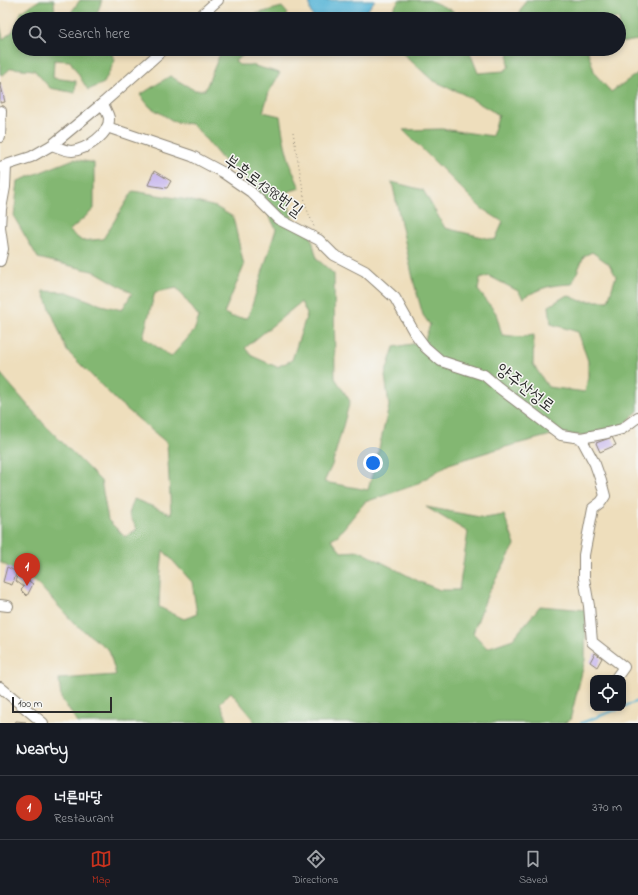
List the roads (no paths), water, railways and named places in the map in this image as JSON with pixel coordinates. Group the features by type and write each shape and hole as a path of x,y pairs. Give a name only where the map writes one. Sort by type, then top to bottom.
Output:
{"street":[{"path":"205,12 218,0"},
{"path":"0,261 3,249 0,228 1,209 5,187 3,166 31,157 52,145 103,103 156,56"},
{"path":"52,145 71,151 85,147 96,141 107,127 109,117 103,103"},
{"path":"0,137 1,111"},
{"name":"부흥로1398번길","path":"107,127 192,156 222,172 251,192 278,219 319,240 334,255 365,271 395,298 414,332"},
{"name":"양주산성로","path":"414,332 425,347 441,361 484,374 498,387 561,435 581,438 622,429 638,417"},
{"path":"581,438 595,464 605,496 601,502 593,508 584,556 584,578 589,606 592,642 624,667 618,675"},
{"path":"0,687 43,723"}],"water":[{"path":"310,0 375,0 366,12 311,12"}],"waterway":[{"path":"626,706 638,701"},
{"path":"581,723 613,711"}],"place":[{"name":"너른마당","path":"27,586"}]}
